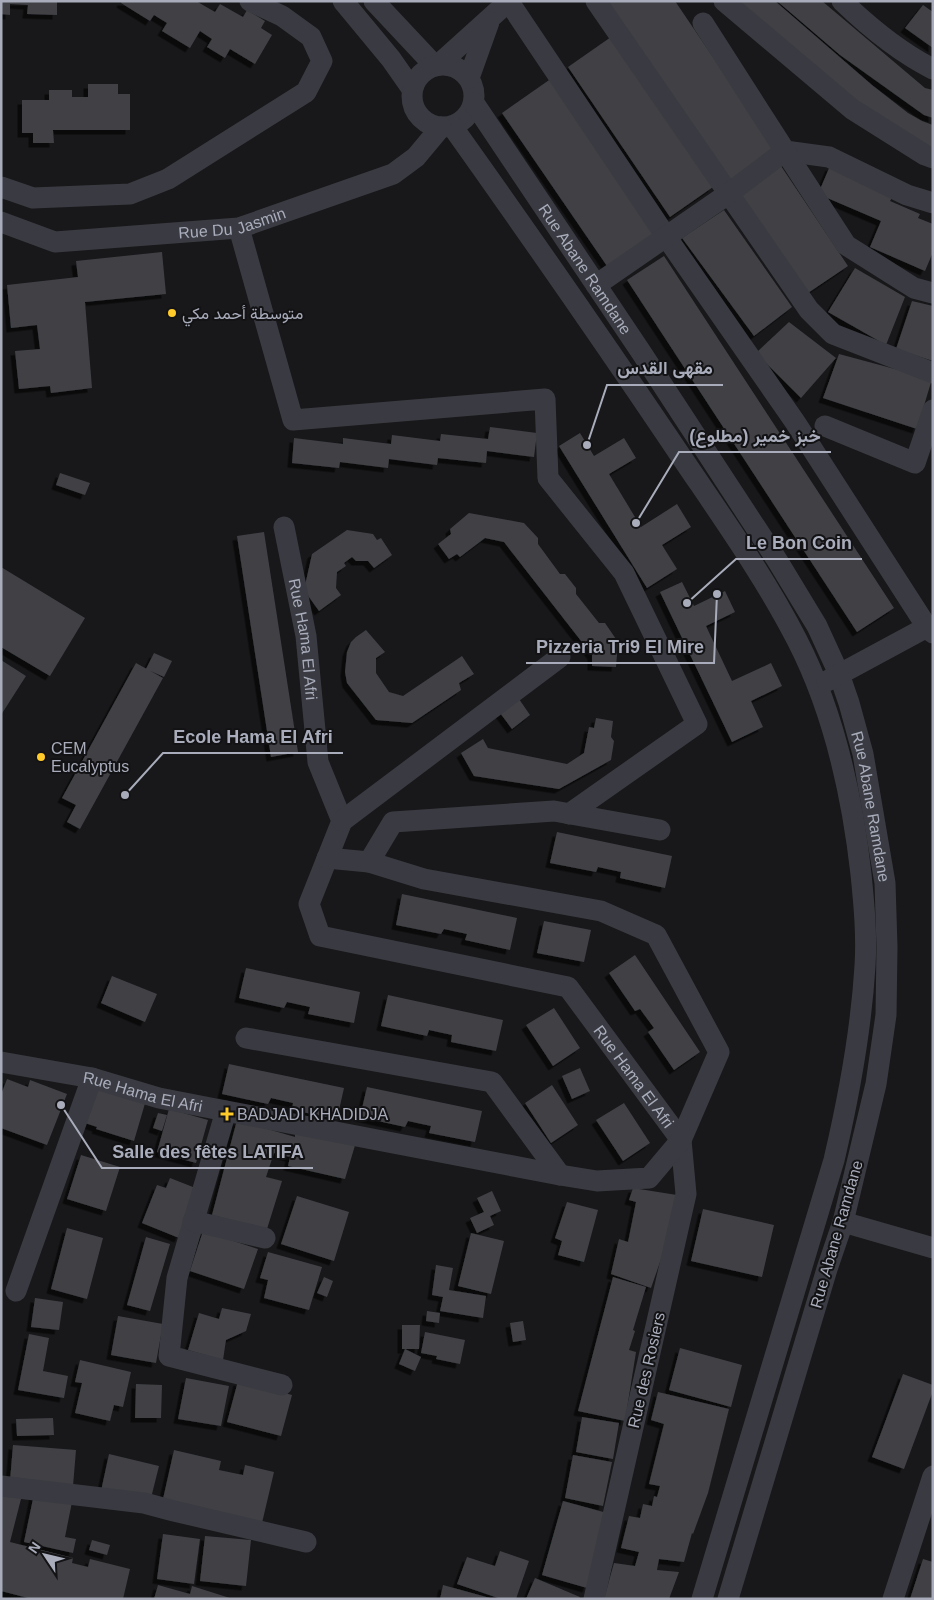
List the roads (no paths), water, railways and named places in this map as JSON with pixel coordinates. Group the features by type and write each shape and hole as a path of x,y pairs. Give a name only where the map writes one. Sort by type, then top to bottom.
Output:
{"street":[{"path":"1,187 33,198 130,194 168,179 306,92 322,61 312,37 282,16 250,1"},
{"path":"343,1 391,59 412,89"},
{"path":"374,1 436,65 455,67 460,69 469,78 474,90 474,103 462,121 447,127 428,124 417,115 412,102 412,89 415,81 420,74 436,65 509,1 666,235 795,422 930,630 839,674 818,687"},
{"path":"596,1 809,310 833,334 933,373"},
{"path":"724,1 852,109 925,155 933,158"},
{"path":"842,1 859,17 912,58 933,69"},
{"path":"469,78 492,17"},
{"path":"703,23 846,245 914,288 933,293"},
{"name":"Rue Abane Ramdane","path":"474,103 596,284 777,560 817,626 839,674 864,754 885,883 887,947 886,1015 876,1084 843,1222 827,1269 728,1599"},
{"path":"447,127 586,316 767,585 799,643 818,687 838,747 851,801 865,909 865,964 859,1032 849,1095 834,1160 702,1599"},
{"name":"Rue Du Jasmin","path":"1,222 55,242 239,228 393,174 416,157 447,127"},
{"path":"596,284 728,194 785,151 829,157 907,195 933,203"},
{"path":"239,228 293,420 545,399 548,478 624,573 697,724 569,814"},
{"path":"825,426 915,463 933,410"},
{"name":"Rue Hama El Afri","path":"1,1062 92,1078 159,1098 226,1112 597,1181 649,1178 681,1140 568,987 320,936 309,904 342,821 318,762 306,636 284,526"},
{"path":"342,821 560,657"},
{"path":"369,862 393,822 554,811 660,830"},
{"path":"327,858 369,862 424,878 601,911 656,935 719,1052 681,1140"},
{"path":"246,1038 492,1082 560,1174"},
{"path":"16,1291 92,1078"},
{"path":"226,1112 177,1278 169,1356 282,1385"},
{"name":"Rue des Rosiers","path":"594,1599 686,1194 681,1140"},
{"path":"193,1221 265,1238"},
{"path":"843,1222 933,1248"},
{"path":"893,1599 933,1476"},
{"path":"1,1486 144,1503 306,1542"}],"place":[{"name":"متوسطة أحمد مكي","path":"172,313"},
{"name":"مقهى القدس","path":"587,445"},
{"name":"خبز خمير (مطلوع)","path":"636,523"},
{"name":"Pizzeria Tri9 El Mire","path":"717,594"},
{"name":"Le Bon Coin","path":"687,603"},
{"name":"CEM Eucalyptus","path":"41,757"},
{"name":"Ecole Hama El Afri","path":"125,795"},
{"name":"Salle des fêtes LATIFA","path":"61,1105"},
{"name":"BADJADI KHADIDJA","path":"227,1114"}]}
